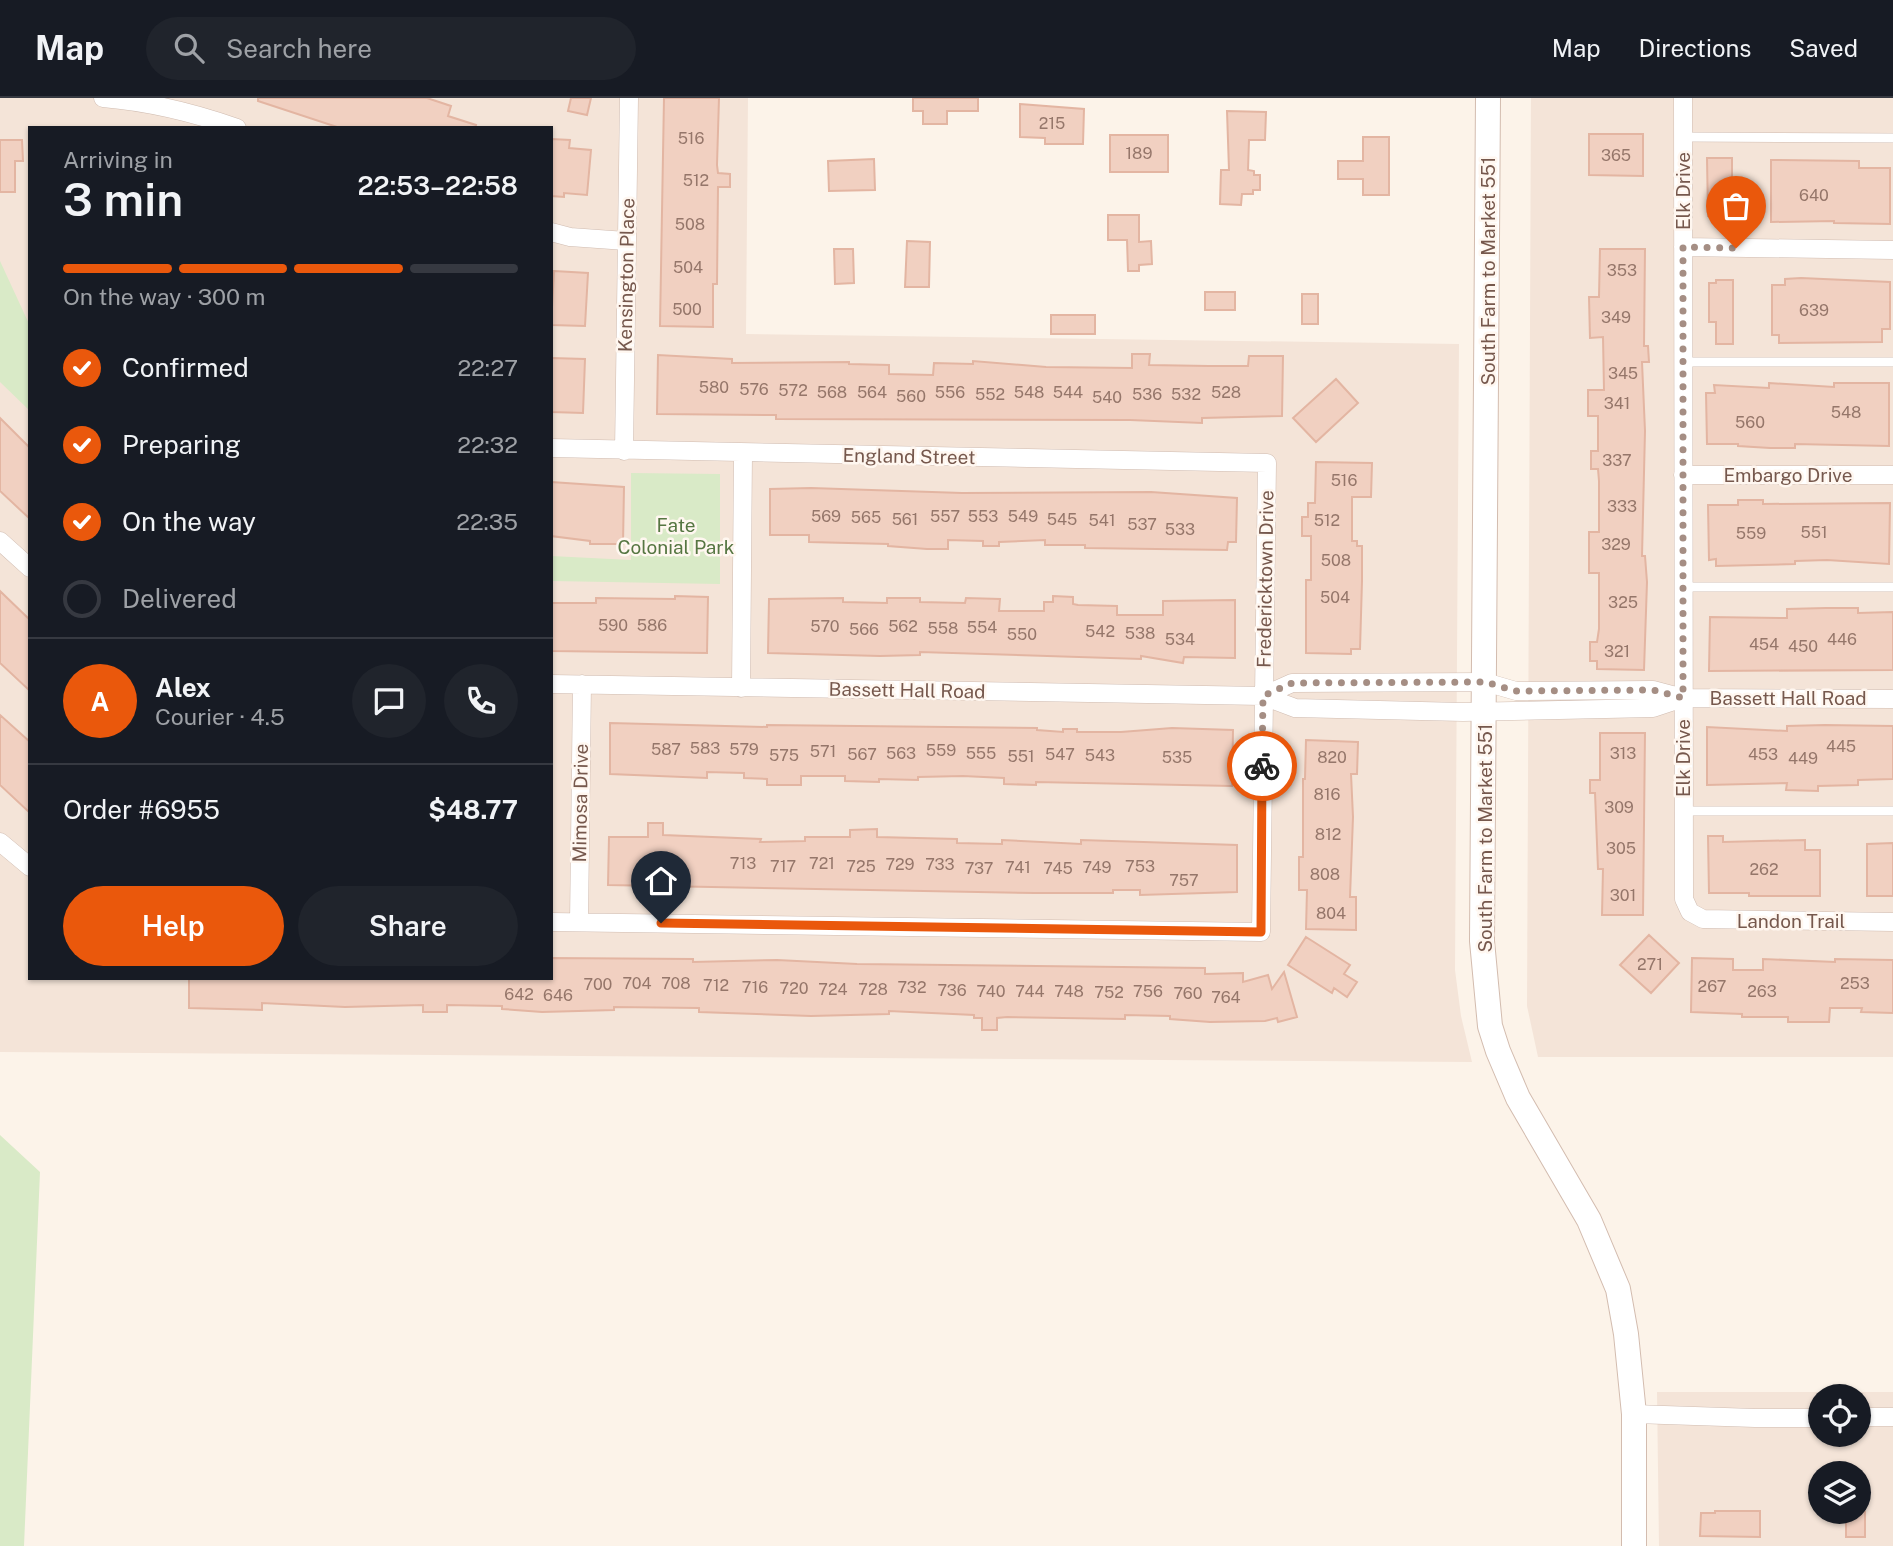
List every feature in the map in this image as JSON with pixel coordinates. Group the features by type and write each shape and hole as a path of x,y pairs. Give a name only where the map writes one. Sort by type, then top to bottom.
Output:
{"main road":[{"name":"South Farm to Market 551","path":"1488,98 1482,941 1490,1026 1518,1098 1590,1220 1618,1289 1626,1334 1634,1413 1634,1546"}],"street":[{"path":"103,98 149,103 190,112 231,126"},
{"name":"Kensington Place","path":"624,451 629,98"},
{"name":"Elk Drive","path":"1683,98 1683,811 1684,892 1690,912"},
{"path":"553,233 570,237 626,241"},
{"path":"1683,247 1893,250"},
{"name":"England Street","path":"553,448 1267,463"},
{"path":"741,688 743,453"},
{"name":"Fredericktown Drive","path":"579,922 1261,932 1267,463"},
{"name":"Embargo Drive","path":"1683,475 1893,475"},
{"path":"0,541 28,566"},
{"name":"Bassett Hall Road","path":"1263,696 1292,683 1485,682 1516,691 1653,690 1683,698 1893,698"},
{"name":"Bassett Hall Road","path":"553,684 1263,696 1295,708 1463,712 1653,708 1683,698"},
{"name":"Mimosa Drive","path":"579,922 582,684"},
{"path":"0,842 28,865"},
{"name":"Landon Trail","path":"1690,912 1703,919 1719,921 1893,922"},
{"path":"553,922 579,922"},
{"path":"1634,1413 1808,1418"},
{"path":"1871,1417 1893,1417"}],"lane":[{"path":"1683,137 1893,138"},
{"path":"1683,362 1893,362"},
{"path":"1683,587 1893,587"},
{"path":"1683,811 1893,811"}],"shaded area":[{"path":"0,98 748,98 746,334 1459,344 1455,970 1461,1016 1472,1062 0,1052"},
{"path":"1531,98 1893,98 1893,1057 1538,1057 1527,1006"},
{"path":"1657,1392 1808,1392 1808,1447 1871,1447 1871,1392 1893,1392 1893,1546 1659,1546"}],"green space":[{"path":"0,261 28,322 28,409 0,382"},
{"name":"Fate Colonial Park","path":"631,473 720,474 720,584 553,581 553,556 631,560"},
{"path":"0,1135 40,1172 24,1546 0,1546"}],"building":[{"path":"258,98 427,98 451,106 448,116 476,125 334,126 258,101"},
{"path":"571,98 591,98 587,115 568,111"},
{"path":"664,98 719,98 717,165 718,173 730,174 730,187 718,187 717,284 713,284 713,327 660,326"},
{"path":"913,98 978,98 978,111 947,111 947,124 923,124 923,111 913,111"},
{"path":"1020,104 1084,109 1083,144 1045,144 1045,138 1020,137"},
{"path":"1227,111 1266,112 1265,140 1249,140 1248,170 1254,171 1254,175 1260,175 1260,190 1253,190 1253,194 1242,194 1241,205 1220,204 1221,170 1229,170"},
{"path":"1589,134 1643,134 1643,176 1589,175"},
{"path":"1110,135 1168,135 1168,172 1110,172"},
{"path":"1363,137 1389,137 1389,195 1363,195 1363,179 1338,179 1338,161 1363,161"},
{"path":"553,139 570,140 569,148 591,150 587,195 564,193 564,197 553,196"},
{"path":"0,140 22,140 23,161 15,161 15,192 0,192"},
{"path":"1707,158 1732,158 1732,223 1718,223 1718,216 1708,216"},
{"path":"874,159 875,190 829,191 828,161"},
{"path":"1771,160 1859,161 1859,168 1890,168 1890,224 1771,222"},
{"path":"1108,215 1139,215 1139,242 1151,241 1152,264 1139,265 1139,271 1128,271 1127,240 1108,240"},
{"path":"907,241 930,242 929,287 905,287"},
{"path":"834,249 853,249 854,283 835,284"},
{"path":"1600,249 1645,249 1644,346 1648,346 1649,362 1642,362 1645,431 1642,556 1645,556 1647,582 1644,670 1597,669 1597,661 1590,661 1590,642 1597,642 1599,629 1599,573 1589,573 1589,532 1599,532 1599,481 1598,469 1591,469 1591,451 1598,451 1598,416 1588,416 1588,390 1604,390 1603,337 1590,338 1589,297 1599,297"},
{"path":"554,271 588,273 585,326 553,325"},
{"path":"1785,279 1890,282 1890,329 1882,329 1882,342 1779,343 1779,335 1772,335 1772,285 1785,285"},
{"path":"1716,280 1733,280 1733,344 1716,344 1716,322 1709,322 1709,283 1716,283"},
{"path":"1205,292 1235,292 1235,310 1205,310"},
{"path":"1302,294 1318,294 1318,324 1302,324"},
{"path":"1051,315 1095,315 1095,334 1051,334"},
{"path":"1132,354 1150,354 1149,365 1209,366 1248,366 1249,356 1283,356 1282,416 1202,418 1202,423 1130,420 776,419 776,415 657,414 658,355 732,359 732,363 849,362 889,365 889,374 933,375 934,363 973,364 973,361 1046,367 1132,368"},
{"path":"553,358 585,359 583,413 553,412"},
{"path":"1336,379 1358,403 1316,442 1293,418"},
{"path":"1769,383 1834,387 1834,383 1889,383 1889,446 1795,444 1795,448 1770,448 1707,444 1706,393 1715,393 1714,385 1769,388"},
{"path":"0,418 28,446 28,517 0,491"},
{"path":"1316,462 1372,463 1371,497 1352,497 1352,541 1357,541 1357,546 1362,546 1362,581 1360,649 1351,649 1351,654 1306,653 1306,580 1311,580 1311,536 1302,536 1302,517 1308,517 1308,503 1315,503"},
{"path":"553,482 624,487 623,544 590,544 590,541 553,536"},
{"path":"770,489 962,493 1151,492 1237,498 1236,542 1228,542 1227,550 1085,548 1085,545 1045,545 1045,540 999,542 999,546 983,546 983,541 948,540 948,549 927,549 888,544 809,542 809,535 770,535"},
{"path":"1738,500 1763,500 1763,504 1890,503 1889,564 1827,560 1795,561 1795,564 1716,566 1716,559 1709,560 1708,505 1738,505"},
{"path":"0,591 28,618 28,689 0,663"},
{"path":"675,596 708,597 707,653 553,651 553,603 596,603 596,598 675,599"},
{"path":"1053,596 1073,597 1073,604 1078,605 1117,606 1117,615 1163,615 1163,601 1235,600 1235,658 1184,657 1183,663 1141,656 1141,659 920,652 920,655 880,656 768,653 769,599 843,598 843,602 887,603 887,598 920,598 920,602 965,603 966,598 1000,599 999,611 1044,611 1044,602 1053,602"},
{"path":"1858,608 1858,613 1893,612 1893,670 1709,671 1710,617 1787,618 1787,609"},
{"path":"0,715 28,740 28,811 0,785"},
{"path":"610,723 767,727 1037,728 1063,732 1063,729 1077,729 1077,732 1172,728 1233,730 1232,786 1036,782 1036,785 1004,784 1004,778 963,776 918,777 918,780 879,779 879,782 845,781 845,776 801,776 801,785 767,785 767,779 744,778 744,773 707,772 707,778 610,774"},
{"path":"1787,726 1893,726 1893,779 1858,780 1858,785 1818,786 1818,791 1786,790 1787,783 1707,785 1707,727 1787,731"},
{"path":"1600,733 1645,733 1643,915 1602,915 1603,869 1598,869 1595,793 1590,793 1590,780 1600,780"},
{"path":"1306,740 1358,742 1357,774 1351,774 1353,817 1350,897 1356,897 1356,930 1306,929 1307,890 1299,890 1299,857 1303,857"},
{"path":"648,823 663,823 663,835 761,839 760,842 805,841 805,837 850,837 850,830 877,829 877,837 957,839 957,843 1002,844 1002,840 1081,844 1081,840 1237,845 1237,892 1140,895 1140,890 1113,890 1113,893 1035,893 608,885 609,837 648,837"},
{"path":"1708,836 1723,836 1723,842 1805,840 1805,850 1820,850 1820,896 1709,893"},
{"path":"1893,843 1893,896 1867,896 1867,844"},
{"path":"1649,935 1679,963 1651,993 1620,965"},
{"path":"1306,937 1350,965 1344,974 1357,982 1347,997 1334,988 1332,993 1288,965"},
{"path":"553,958 693,959 693,962 777,960 857,964 1205,968 1205,974 1243,973 1243,982 1268,975 1272,989 1284,972 1297,1017 1278,1022 1277,1018 1265,1021 1210,1022 1170,1019 1170,1016 1125,1015 1125,1019 1007,1017 997,1018 997,1030 982,1030 982,1018 974,1018 974,1015 889,1011 889,1014 811,1016 699,1012 699,1008 614,1007 614,1010 542,1012 502,1009 502,1006 447,1005 447,1012 423,1012 423,1005 345,1007 262,1003 262,1010 189,1008 189,980 553,980"},
{"path":"1692,958 1733,959 1733,970 1763,970 1763,959 1835,962 1835,959 1893,960 1893,1013 1861,1012 1862,1008 1830,1008 1829,1022 1788,1022 1788,1017 1742,1017 1742,1014 1691,1012"},
{"path":"1760,1511 1760,1537 1700,1536 1701,1513"},
{"path":"1846,1524 1865,1524 1865,1537 1846,1537"}],"way so far":[{"path":"1262,766 1263,696 1292,683 1485,682 1516,691 1653,690 1683,698 1683,247 1736,248"}],"route":[{"path":"661,923 1261,932 1262,766"}]}
